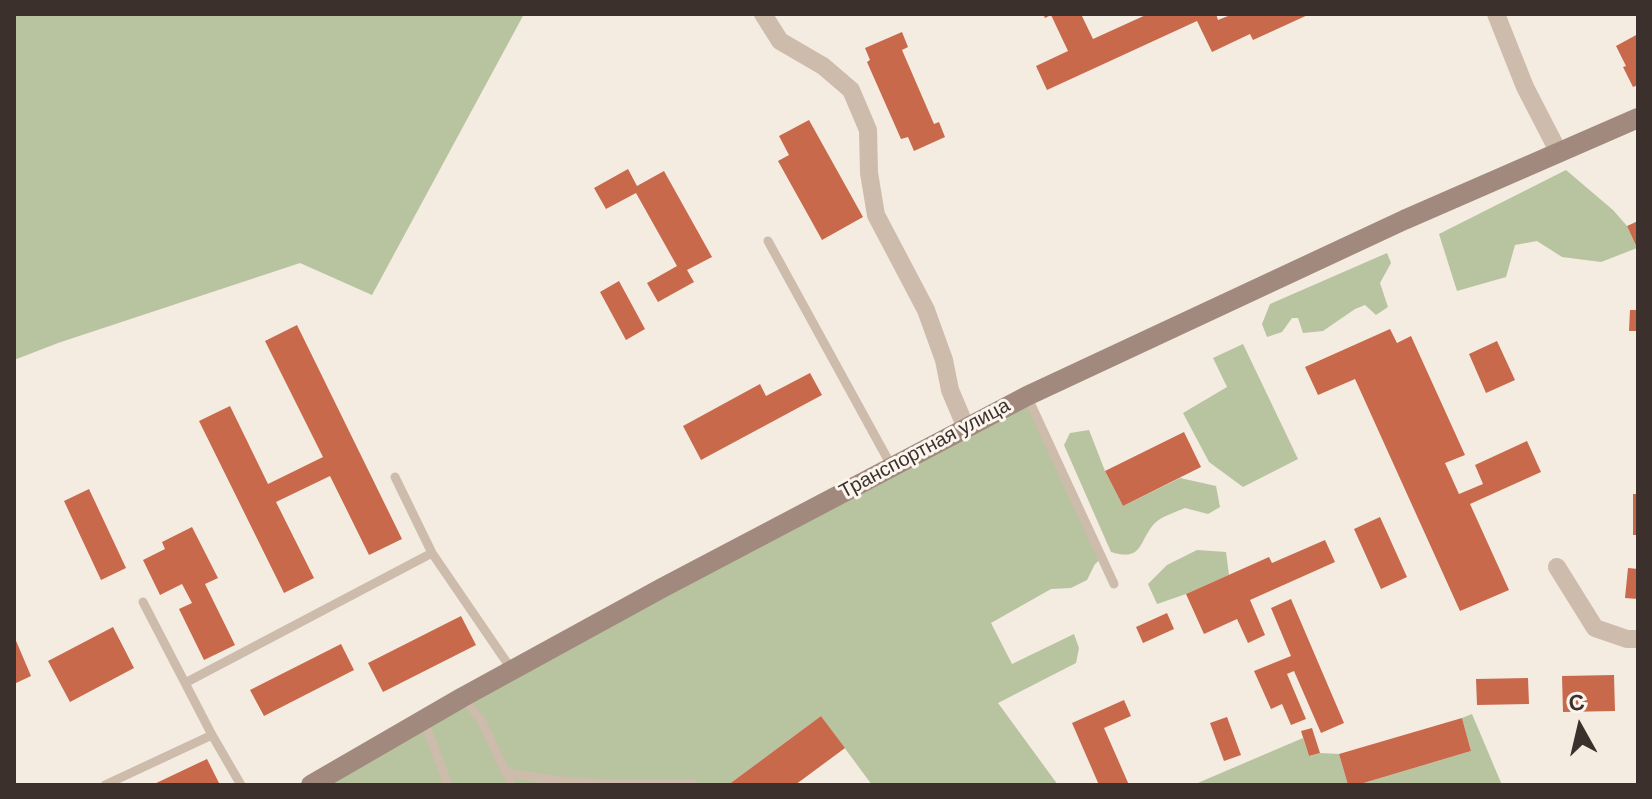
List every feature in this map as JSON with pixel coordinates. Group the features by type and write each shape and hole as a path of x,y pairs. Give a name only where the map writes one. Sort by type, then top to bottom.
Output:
{"main road":[{"name":"Транспортная улица","path":"316,784 463,697 662,588 1027,396 1404,220 1638,118"}],"street":[{"path":"763,14 780,41 823,66 851,90 868,130 869,173 876,215 926,310 944,360 950,390 966,428"},
{"path":"1496,14 1525,87 1559,153"},
{"path":"1557,567 1595,628 1627,639 1638,639"}],"lane":[{"path":"768,241 892,467"},
{"path":"1027,396 1114,584"},
{"path":"395,477 432,553 512,670"},
{"path":"185,683 432,553"},
{"path":"143,602 241,785"},
{"path":"463,697 482,722 512,785"},
{"path":"423,720 448,785"},
{"path":"105,785 212,735"},
{"path":"506,772 534,778 626,784 693,784"}],"green space":[{"path":"14,14 524,14 372,295 300,263 14,360"},
{"path":"1566,170 1613,210 1627,226 1637,248 1601,262 1562,257 1537,241 1515,245 1506,277 1457,291 1439,234"},
{"path":"1387,253 1391,263 1380,283 1388,307 1376,315 1365,305 1323,331 1303,333 1298,318 1292,318 1282,332 1267,337 1262,324 1270,304"},
{"path":"1243,344 1298,459 1243,487 1209,462 1183,413 1227,387 1213,358"},
{"path":"1027,396 1102,558 1095,564 1087,580 1071,588 1051,589 991,623 1012,664 1074,634 1079,648 1076,663 998,703 1058,785 872,785 821,716 728,785 311,785"},
{"path":"1089,430 1123,506 1180,478 1216,486 1220,507 1208,514 1185,508 1155,523 1135,552 1111,552 1064,445 1070,433"},
{"path":"1197,550 1226,552 1229,575 1157,604 1148,584 1167,565"},
{"path":"1472,714 1502,785 1357,785 1471,751 1462,718"},
{"path":"1303,738 1309,756 1339,754 1348,785 1193,785"}],"building":[{"path":"1043,14 1081,14 1093,39 1148,14 1216,14 1218,20 1233,14 1310,14 1253,40 1250,34 1212,52 1197,21 1047,90 1036,66 1068,51 1051,15 1045,18"},
{"path":"902,32 908,47 902,50 934,124 939,122 945,137 914,151 908,137 901,139 867,62 870,60 865,48"},
{"path":"1638,34 1638,85 1633,87 1616,46"},
{"path":"809,120 863,217 822,240 778,161 789,155 779,136"},
{"path":"628,169 637,186 664,171 712,257 687,270 694,282 658,302 647,283 677,266 636,193 606,209 594,188"},
{"path":"1638,221 1638,250 1627,226"},
{"path":"619,281 645,329 626,340 600,292"},
{"path":"1630,310 1638,310 1638,331 1629,331"},
{"path":"297,325 402,539 369,555 330,476 276,502 314,578 284,593 199,421 230,406 268,484 323,457 265,341"},
{"path":"1390,329 1397,343 1411,336 1465,455 1445,463 1459,494 1483,484 1475,465 1527,441 1541,472 1470,504 1509,590 1460,611 1355,379 1318,395 1305,367"},
{"path":"1497,341 1515,380 1486,393 1469,354"},
{"path":"810,373 822,395 701,460 683,426 760,384 766,396"},
{"path":"1184,432 1201,467 1123,506 1105,471"},
{"path":"89,489 126,568 101,580 64,501"},
{"path":"1633,494 1638,494 1638,535 1633,535"},
{"path":"1380,517 1407,577 1381,589 1354,529"},
{"path":"192,527 218,578 205,584 235,645 204,660 179,609 192,603 182,584 160,595 143,560 165,549 162,542"},
{"path":"1325,540 1335,562 1250,600 1265,635 1248,643 1237,619 1204,634 1186,594 1269,557 1272,563"},
{"path":"1628,568 1638,569 1638,599 1625,598"},
{"path":"1291,599 1344,723 1321,733 1294,671 1287,674 1306,719 1291,725 1282,704 1271,709 1254,671 1291,656 1271,608"},
{"path":"1167,613 1174,629 1143,643 1136,627"},
{"path":"461,616 476,645 383,692 368,663"},
{"path":"113,627 134,668 70,702 48,661"},
{"path":"14,636 31,676 14,684"},
{"path":"341,644 354,670 264,716 250,690"},
{"path":"1614,675 1615,711 1563,712 1562,676"},
{"path":"1528,678 1529,704 1477,705 1476,679"},
{"path":"1124,700 1131,716 1104,728 1129,785 1099,785 1072,723"},
{"path":"821,716 845,748 795,785 728,785"},
{"path":"1227,717 1241,755 1224,761 1210,723"},
{"path":"1462,718 1471,751 1348,785 1339,754"},
{"path":"1312,728 1320,753 1309,756 1301,731"},
{"path":"207,759 220,785 152,785"}]}
